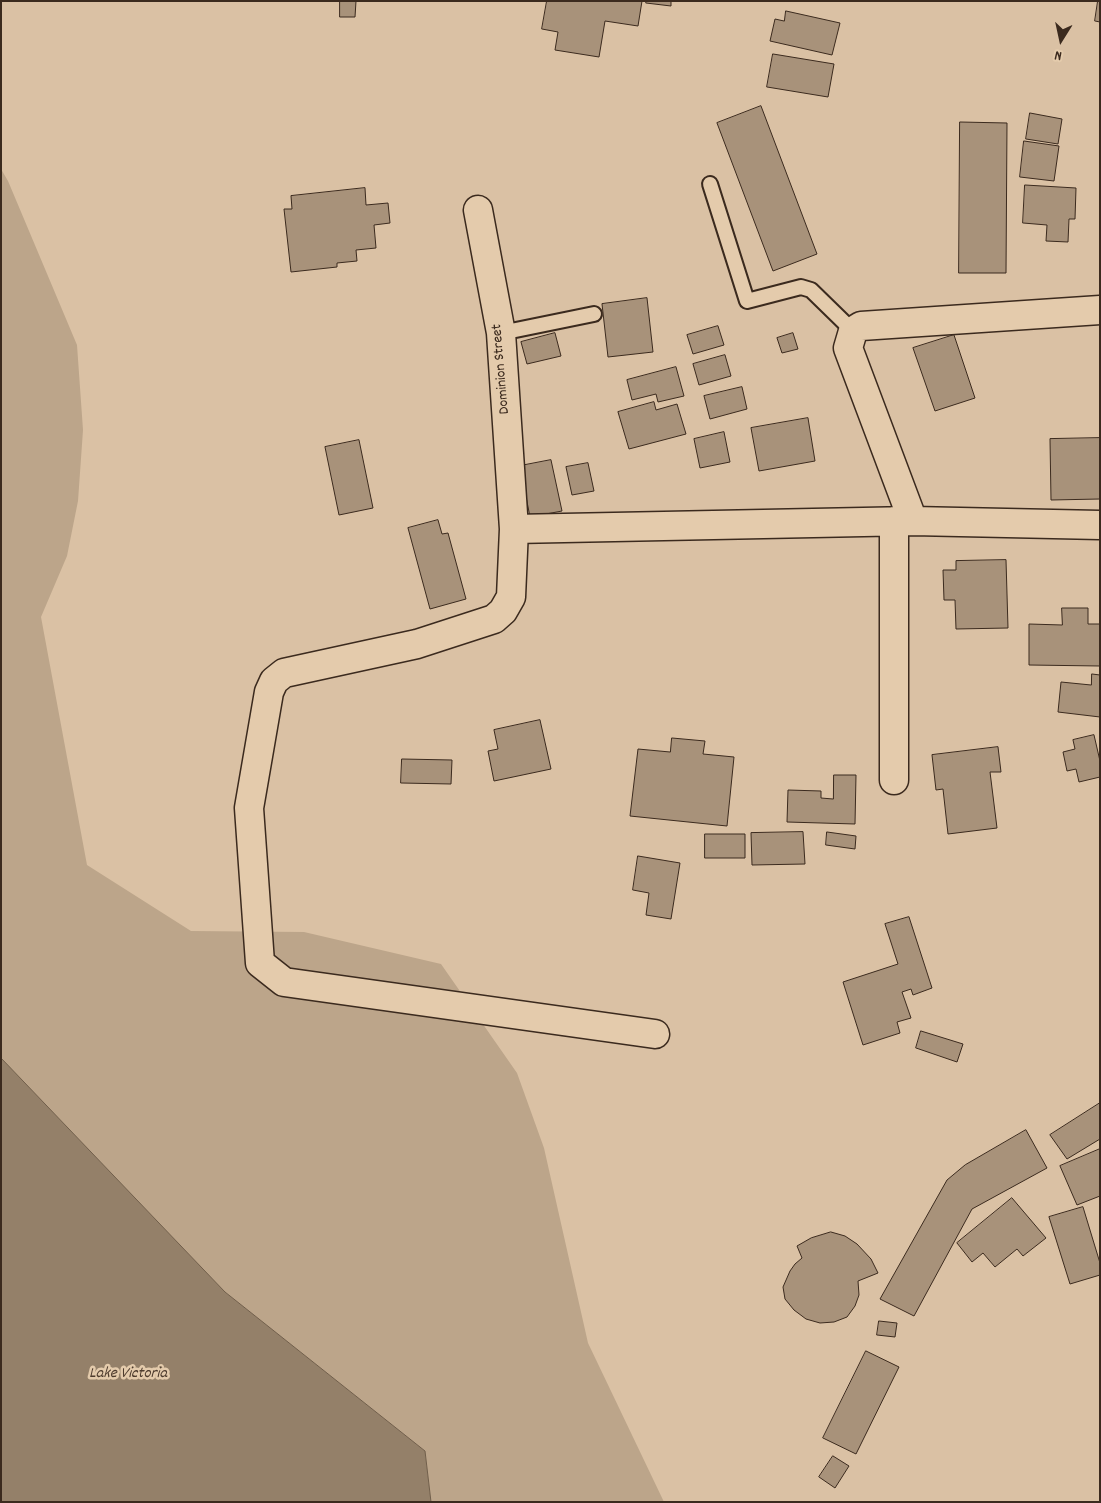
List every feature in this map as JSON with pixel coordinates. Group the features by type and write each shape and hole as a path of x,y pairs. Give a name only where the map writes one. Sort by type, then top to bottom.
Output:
{"street":[{"name":"Dominion Street","path":"478,210 501,334 514,529 511,596 503,611 494,619 416,644 284,673 274,681 269,692 249,808 260,963 284,982 655,1034"},
{"path":"894,780 903,521 848,348 853,331 861,326 1100,310"},
{"path":"514,529 903,521 1100,525"}],"lane":[{"path":"710,184 747,301 801,287 806,288 811,290 853,331"},
{"path":"501,334 594,314"}],"shaded area":[{"path":"1,169 8,181 77,345 83,430 78,501 67,556 41,617 87,865 191,931 304,932 441,964 517,1073 544,1148 588,1343 664,1502 431,1502 425,1451 225,1292 1,1058"}],"water":[{"name":"Lake Victoria","path":"1,1058 225,1292 425,1451 431,1502 1,1502"}],"building":[{"path":"340,1 356,1 355,17 340,17"},
{"path":"547,1 642,1 638,26 605,21 599,57 555,50 558,32 542,29"},
{"path":"647,1 671,1 671,6 646,3"},
{"path":"1098,1 1100,1 1100,22 1095,21"},
{"path":"786,11 840,23 832,55 770,41 775,19 784,21"},
{"path":"773,54 834,64 828,97 767,87"},
{"path":"761,106 817,254 773,271 717,123"},
{"path":"1030,113 1062,119 1058,144 1026,139"},
{"path":"960,122 1007,123 1006,273 959,273"},
{"path":"1024,141 1059,146 1054,181 1020,177"},
{"path":"1025,185 1076,188 1075,219 1069,219 1068,242 1046,241 1047,225 1023,223"},
{"path":"365,188 366,205 388,203 390,223 374,225 376,248 356,250 357,261 337,263 337,267 291,272 284,209 292,209 291,196"},
{"path":"647,298 653,352 608,357 602,304"},
{"path":"718,326 724,345 693,354 687,335"},
{"path":"555,333 561,356 527,364 521,342"},
{"path":"793,333 798,349 782,353 777,338"},
{"path":"954,335 975,398 935,411 913,348"},
{"path":"725,355 731,376 699,385 693,364"},
{"path":"676,367 684,396 658,402 656,394 632,400 627,380"},
{"path":"742,387 747,409 710,419 704,396"},
{"path":"654,402 656,410 677,404 686,434 629,449 618,412"},
{"path":"808,418 815,461 759,471 751,428"},
{"path":"724,432 730,462 700,468 694,439"},
{"path":"1100,438 1100,499 1051,500 1050,439"},
{"path":"359,440 373,508 339,515 325,447"},
{"path":"551,460 562,511 530,517 520,466"},
{"path":"588,463 594,491 572,495 566,467"},
{"path":"438,520 442,534 448,533 466,599 430,609 408,528"},
{"path":"1006,560 1008,628 956,629 955,600 944,600 943,570 956,570 956,561"},
{"path":"1062,608 1088,608 1088,624 1100,624 1100,666 1029,665 1029,624 1062,625"},
{"path":"1092,674 1100,675 1100,717 1058,712 1061,682 1091,685"},
{"path":"540,720 551,769 494,781 488,751 498,749 494,730"},
{"path":"1094,735 1100,761 1100,777 1079,782 1076,769 1067,771 1063,752 1075,749 1073,740"},
{"path":"672,738 705,741 703,754 734,757 727,826 630,816 638,749 670,752"},
{"path":"998,747 1001,772 990,772 997,828 948,834 943,789 936,790 932,755"},
{"path":"402,759 452,760 451,784 401,783"},
{"path":"834,775 856,775 855,824 787,822 788,790 821,791 821,798 833,799"},
{"path":"803,832 805,864 752,865 751,833"},
{"path":"827,832 856,836 855,849 826,845"},
{"path":"705,834 745,834 745,858 705,858"},
{"path":"638,856 680,863 671,919 646,915 649,893 633,890"},
{"path":"909,917 932,988 913,995 911,989 902,992 911,1018 897,1022 900,1033 863,1045 843,982 898,964 885,924"},
{"path":"921,1031 963,1044 957,1062 916,1048"},
{"path":"1100,1103 1100,1139 1067,1159 1050,1135"},
{"path":"1026,1130 1047,1168 972,1209 914,1316 880,1299 947,1180 965,1165"},
{"path":"1100,1149 1100,1196 1077,1205 1060,1166"},
{"path":"1012,1198 1046,1238 1023,1256 1017,1249 995,1267 983,1253 972,1262 957,1243"},
{"path":"1083,1207 1100,1263 1100,1275 1070,1284 1049,1217"},
{"path":"831,1232 845,1236 857,1244 871,1259 878,1273 858,1281 859,1295 855,1306 847,1317 834,1322 820,1323 806,1319 794,1310 785,1299 783,1287 790,1271 802,1258 797,1246 811,1238"},
{"path":"879,1321 897,1323 895,1337 877,1335"},
{"path":"866,1351 899,1367 856,1454 823,1438"},
{"path":"833,1456 849,1466 835,1488 819,1477"}]}
